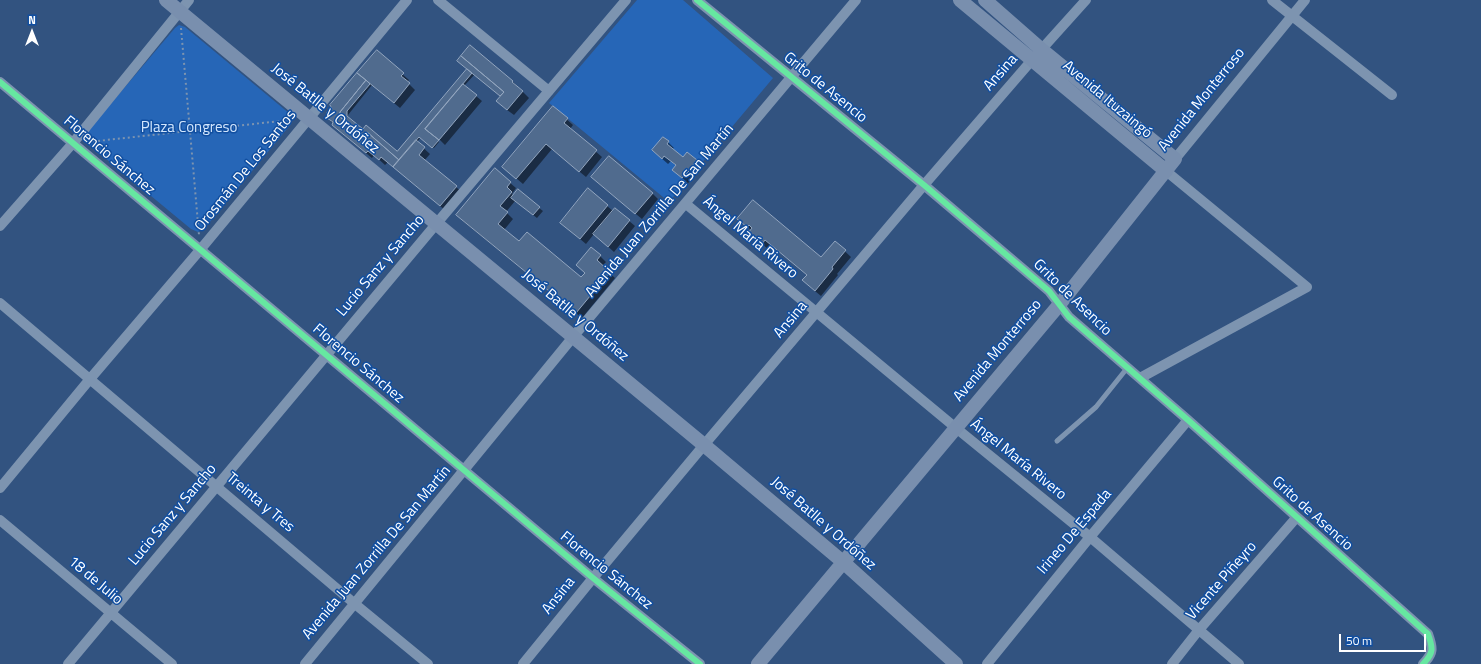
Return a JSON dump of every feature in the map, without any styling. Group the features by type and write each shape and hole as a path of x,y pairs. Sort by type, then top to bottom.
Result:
{"street":[{"name":"José Batlle y Ordóñez","path":"166,0 704,445 843,562 956,664"},
{"path":"0,226 73,143 189,0"},
{"name":"Orosmán De Los Santos","path":"0,488 407,0"},
{"path":"438,0 548,91"},
{"name":"Lucio Sanz y Sancho","path":"68,664 437,223 626,0"},
{"name":"Grito de Asencio","path":"697,0 924,185 1049,291 1069,318 1128,367 1428,634 1432,646 1430,656 1423,664"},
{"name":"Avenida Juan Zorrilla De San Martín","path":"305,664 573,337 856,0"},
{"name":"Avenida Ituzaingó","path":"960,0 1307,287 1140,378"},
{"name":"Avenida Ituzaingó","path":"985,0 1042,50 1175,159"},
{"name":"Ansina","path":"523,664 704,445 924,185 1086,0"},
{"path":"1272,0 1392,95"},
{"name":"Avenida Monterroso","path":"758,664 1059,305 1175,159 1305,0"},
{"name":"Florencio Sánchez","path":"0,82 464,471 700,664"},
{"name":"Ángel María Rivero","path":"686,204 1090,537 1198,631 1239,664"},
{"name":"Treinta y Tres","path":"0,303 355,604 428,664"},
{"name":"Irineo De Espada","path":"987,664 1090,537 1188,420"},
{"name":"Vicente Piñeyro","path":"1172,664 1198,631 1296,518"},
{"name":"18 de Julio","path":"0,520 172,664"}],"lane":[{"path":"1057,441 1096,407 1128,367"}],"path":[{"path":"180,11 200,250"},
{"path":"73,143 309,118"}],"green space":[{"path":"637,0 683,0 773,78 669,202 549,103"},
{"name":"Plaza Congreso","path":"179,25 185,27 290,114 292,119 291,124 204,229 198,232 191,229 87,143 86,133"}],"building":[{"path":"470,45 523,91 507,110 496,101 504,92 461,56"},
{"path":"377,50 404,73 401,76 410,83 394,103 357,73"},
{"path":"461,56 504,92 500,96 457,61"},
{"path":"467,69 472,73 425,129 439,140 432,148 419,137 399,160 367,132 364,136 340,117 340,112 366,80 370,84 347,111 347,116 363,129 366,125 397,151"},
{"path":"357,73 366,80 340,112 340,117 364,136 367,132 399,160 393,167 381,157 379,160 368,151 366,153 332,125 333,122 327,118 327,112 332,109 330,105"},
{"path":"463,84 477,95 439,140 425,129"},
{"path":"553,106 568,118 564,123 597,150 579,172 546,144 516,179 502,167"},
{"path":"663,137 669,141 667,144 683,157 687,152 697,160 693,165 694,166 682,178 672,170 676,165 664,156 662,159 652,150"},
{"path":"416,140 425,147 419,155 457,186 440,206 393,167"},
{"path":"609,156 653,193 635,214 591,177"},
{"path":"495,168 511,182 507,187 512,192 500,206 508,212 498,224 519,241 527,232 581,277 585,273 576,265 591,247 601,255 597,260 610,272 576,313 456,215"},
{"path":"588,188 608,205 580,239 560,223"},
{"path":"518,189 540,207 533,215 511,198"},
{"path":"753,200 821,257 835,241 846,250 815,291 802,280 807,275 765,240 762,244 748,233 752,228 749,225 747,227 737,219"},
{"path":"615,208 630,220 608,247 593,234"}],"cycle path":[{"path":"697,0 924,185 1049,291 1069,317 1188,420 1428,634 1432,650 1429,657 1423,664"},
{"path":"0,82 593,578 700,664"}]}
